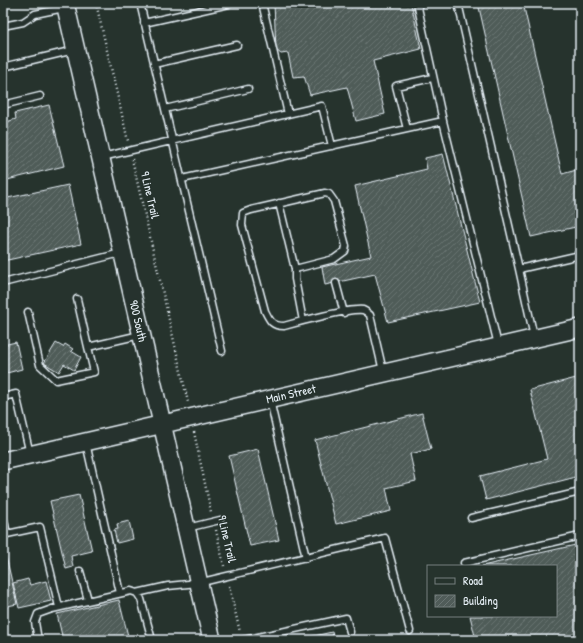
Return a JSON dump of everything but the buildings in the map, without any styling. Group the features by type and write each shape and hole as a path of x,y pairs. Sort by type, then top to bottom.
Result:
{"street":[{"name":"900 South","path":"66,5 212,640"},
{"name":"Main Street","path":"3,461 580,328"}],"lane":[{"path":"140,3 222,351"},
{"path":"262,3 288,114"},
{"path":"417,3 432,78 498,346"},
{"path":"458,3 535,338"},
{"path":"144,23 229,4"},
{"path":"3,26 22,22 35,14 66,5"},
{"path":"154,64 237,45"},
{"path":"3,67 76,50"},
{"path":"406,129 396,86 432,78"},
{"path":"165,109 248,89"},
{"path":"3,105 40,96"},
{"path":"101,157 322,106 332,146"},
{"path":"182,179 443,121"},
{"path":"294,269 330,262 345,251 346,246 334,201 329,194 325,193 279,203 243,214 242,225 265,311 270,323 276,326 284,326 362,310 370,315 383,373"},
{"path":"279,203 304,321"},
{"path":"3,283 123,253"},
{"path":"519,269 580,255"},
{"path":"336,283 344,313"},
{"path":"28,312 40,365 56,380 94,372 77,299"},
{"path":"88,347 141,334"},
{"path":"3,397 16,394 30,455"},
{"path":"269,399 306,558"},
{"path":"85,442 120,593"},
{"path":"471,518 580,492"},
{"path":"3,516 7,534 40,527 58,607"},
{"path":"186,529 217,521"},
{"path":"464,563 580,536"},
{"path":"38,640 35,622 38,614 58,607 131,591 137,593 168,586 198,583 385,538 410,631"},
{"path":"80,571 88,600"},
{"path":"137,593 145,609 152,640"},
{"path":"244,640 346,618 350,632"}],"path":[{"name":"9 Line Trail","path":"96,3 185,392"},
{"name":"9 Line Trail","path":"196,443 217,521 227,576 240,633"}]}
